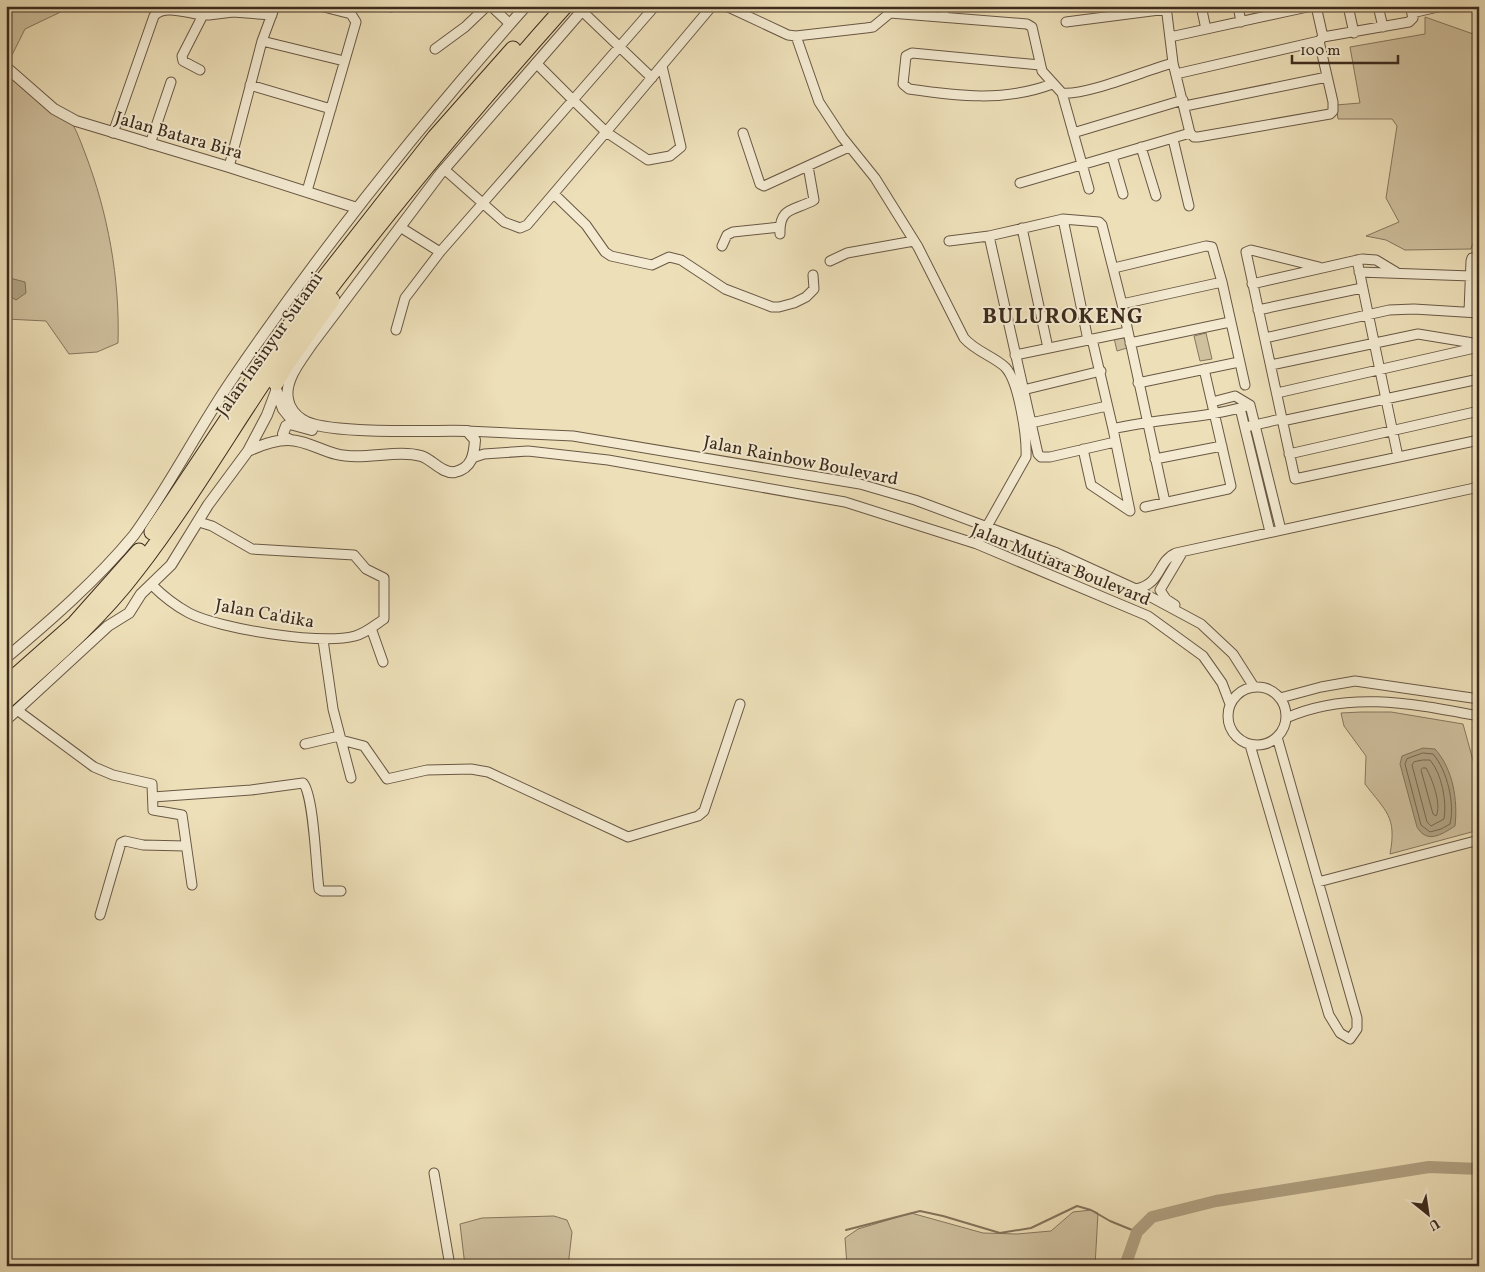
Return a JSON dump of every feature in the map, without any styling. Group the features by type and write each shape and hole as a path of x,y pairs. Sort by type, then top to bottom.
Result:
{"highway":[{"name":"Jalan Insinyur Sutami","path":"6,684 75,623 127,566 169,508 216,432 307,300 435,137 552,6"},
{"name":"Jalan Insinyur Sutami","path":"12,705 135,573 179,511 296,334 433,156 564,6"},
{"path":"276,387 284,368 336,294 430,168 433,156"}],"street":[{"path":"308,191 356,20 351,14 320,6"},
{"path":"435,49 489,6 510,24"},
{"path":"6,658 70,601 120,552 134,535 174,475 232,381 357,208 420,128 526,6"},
{"path":"396,330 405,298 440,252 655,6"},
{"path":"444,169 504,222 520,228 531,221 712,6"},
{"path":"726,6 788,35 796,36 873,26 890,9 1030,26 1034,31 1040,65 1052,84 1062,93 1068,94 1173,63"},
{"path":"944,16 945,6"},
{"path":"1202,6 1206,29"},
{"path":"1238,6 1241,22"},
{"path":"1170,37 1241,22 1276,10 1312,6"},
{"path":"1066,22 1166,8 1173,63 1190,133 1194,137 1198,137 1330,114 1333,111 1316,6"},
{"path":"1348,6 1354,33"},
{"path":"1378,6 1383,27"},
{"path":"1176,74 1321,39 1409,22 1412,19 1411,10 1442,6"},
{"path":"343,429 330,432 290,424 284,429 284,438 336,454 422,456 448,472 456,472 470,464 475,458 475,440 467,431 343,429 318,426 304,421 292,411 288,399 287,388 294,370 444,169 584,9 618,48 652,78"},
{"path":"114,133 157,12 165,10 199,12 274,10 262,40 229,166"},
{"path":"199,12 182,56 183,61 200,70"},
{"path":"796,36 819,102 849,148 875,178 914,241 964,338 976,349 1005,367 1013,382 1027,443 1026,457 977,544"},
{"path":"262,40 344,61"},
{"path":"1040,65 912,53 906,56 903,84 909,90 982,97 1033,91 1052,84"},
{"path":"536,63 606,132 648,160 670,156 679,150 680,139 662,66"},
{"name":"Jalan Batara Bira","path":"6,67 61,114 76,121 229,166 357,208"},
{"path":"1073,133 1184,103 1327,77"},
{"path":"150,144 171,82"},
{"path":"250,85 331,109"},
{"path":"1062,93 1089,189"},
{"path":"743,133 762,185 766,186 849,148"},
{"path":"1020,183 1190,133"},
{"path":"1172,139 1188,206"},
{"path":"1141,147 1156,196"},
{"path":"1112,156 1124,194"},
{"path":"722,246 727,235 733,232 780,231 781,219 785,213 814,200 808,166"},
{"path":"554,194 586,225 605,252 611,256 652,266 669,257 681,260 720,286 762,304 779,307 806,297 814,289 813,275"},
{"path":"1063,219 1090,339 1101,371 1130,511 1091,485 1083,449"},
{"path":"949,241 989,236 1063,219 1100,223 1103,227 1114,268 1165,502"},
{"path":"400,227 440,252"},
{"path":"1022,228 1048,348"},
{"path":"989,236 1038,454 1041,457 1115,442"},
{"path":"830,261 847,253 914,241"},
{"path":"1114,268 1206,246 1212,247 1222,282 1245,385"},
{"path":"1319,267 1248,250 1246,254 1293,474 1298,480 1479,440"},
{"path":"1265,338 1402,309 1474,313 1473,282 1475,259"},
{"path":"1252,284 1319,267 1357,260 1376,260 1396,272"},
{"path":"1357,260 1398,457"},
{"path":"1359,272 1396,272 1473,282"},
{"path":"1122,304 1222,282"},
{"path":"1258,310 1362,288"},
{"path":"1130,343 1230,322"},
{"path":"1014,351 1034,351 1127,332"},
{"path":"1270,365 1418,334 1479,345"},
{"path":"1277,393 1479,345"},
{"path":"1138,383 1239,362"},
{"path":"1145,507 1230,487 1204,370"},
{"path":"1023,390 1101,371"},
{"path":"1245,427 1385,400 1479,379"},
{"path":"276,387 283,409 296,425"},
{"path":"7,718 12,705 108,626 129,613 141,594 171,565 208,505 248,451 267,415 276,387"},
{"path":"1212,402 1235,396 1250,405 1281,530"},
{"path":"1113,429 1147,421 1250,405"},
{"path":"1031,423 1107,406"},
{"path":"1240,408 1270,532"},
{"path":"1289,454 1479,411"},
{"name":"Jalan Rainbow Boulevard","path":"467,431 573,436 860,484 915,500 1057,553 1136,589 1201,624 1233,654 1254,687"},
{"path":"248,451 277,441 291,440"},
{"path":"1155,459 1222,446"},
{"name":"Jalan Rainbow Boulevard","path":"475,458 484,454 528,451 599,459 845,502"},
{"path":"1254,465 1264,462"},
{"name":"Jalan Mutiara Boulevard","path":"1136,589 1152,583 1170,557 1176,553 1479,487"},
{"path":"1261,493 1271,490"},
{"name":"Jalan Mutiara Boulevard","path":"845,502 977,544 1148,616 1203,656 1222,683 1230,704"},
{"path":"199,522 212,526 252,549 354,555 366,568 382,575 385,580 386,616 371,628 383,662"},
{"name":"Jalan Mutiara Boulevard","path":"1182,553 1160,590 1166,599 1196,617 1201,624"},
{"name":"Jalan Ca'dika","path":"152,585 188,612 204,619 258,631 323,640 352,636 371,628"},
{"path":"323,640 333,709 350,778"},
{"path":"1280,698 1321,687 1355,681 1479,699"},
{"path":"1254,687 1268,689 1280,698 1284,704 1286,718 1284,726 1277,737 1265,744 1250,745 1237,738 1229,726 1230,704 1240,692 1254,687"},
{"path":"1286,718 1299,713 1356,700 1402,702 1479,716"},
{"path":"304,744 340,738 364,746 387,779 427,770 471,769 488,772 628,837 698,816 704,811 740,704"},
{"path":"12,705 94,767 113,775 152,784 153,810 182,815 192,885"},
{"path":"1250,745 1329,1015 1340,1033 1350,1039 1357,1029 1357,1018 1277,737"},
{"path":"153,797 251,790 303,783 306,787 310,805 319,889 341,891"},
{"path":"1318,882 1479,840"},
{"path":"100,915 120,843 125,841 143,845 186,846"},
{"path":"434,1173 450,1266"}],"shaded area":[{"path":"6,6 128,6 121,8 69,8 25,29 10,59 6,55"},
{"path":"1425,17 1476,35 1479,47 1479,160 1475,179 1476,235 1471,249 1405,250 1386,240 1366,236 1399,222 1386,198 1397,126 1392,119 1338,119 1336,105 1360,103 1350,47 1425,34"},
{"path":"6,64 51,100 68,117 79,137 93,176 111,246 115,271 118,319 118,343 97,352 69,354 46,321 6,319"},
{"path":"1206,333 1212,359 1200,361 1194,336"},
{"path":"1124,335 1127,348 1117,351 1114,338"},
{"path":"1391,712 1463,724 1479,782 1479,830 1390,854 1392,841 1391,823 1384,808 1365,784 1366,756 1344,726 1341,713"},
{"path":"1091,1210 1098,1213 1095,1266 847,1266 845,1238 858,1229 911,1213 983,1233 1017,1234 1051,1231 1073,1212"},
{"path":"554,1216 567,1220 572,1232 568,1266 465,1266 460,1224 482,1218"}],"water":[{"path":"6,277 25,282 26,293 16,300 6,294"},
{"path":"1423,748 1435,749 1441,757 1450,775 1456,806 1455,826 1439,835 1430,837 1421,832 1417,827 1400,764 1402,756"}],"waterway":[{"path":"1125,1266 1137,1232 1152,1217 1216,1201 1429,1167 1479,1169"},
{"path":"846,1230 920,1211 1000,1233 1031,1228 1077,1206 1091,1210 1110,1221 1137,1232"}],"district":[{"name":"BULUROKENG","path":"1063,315"}]}
